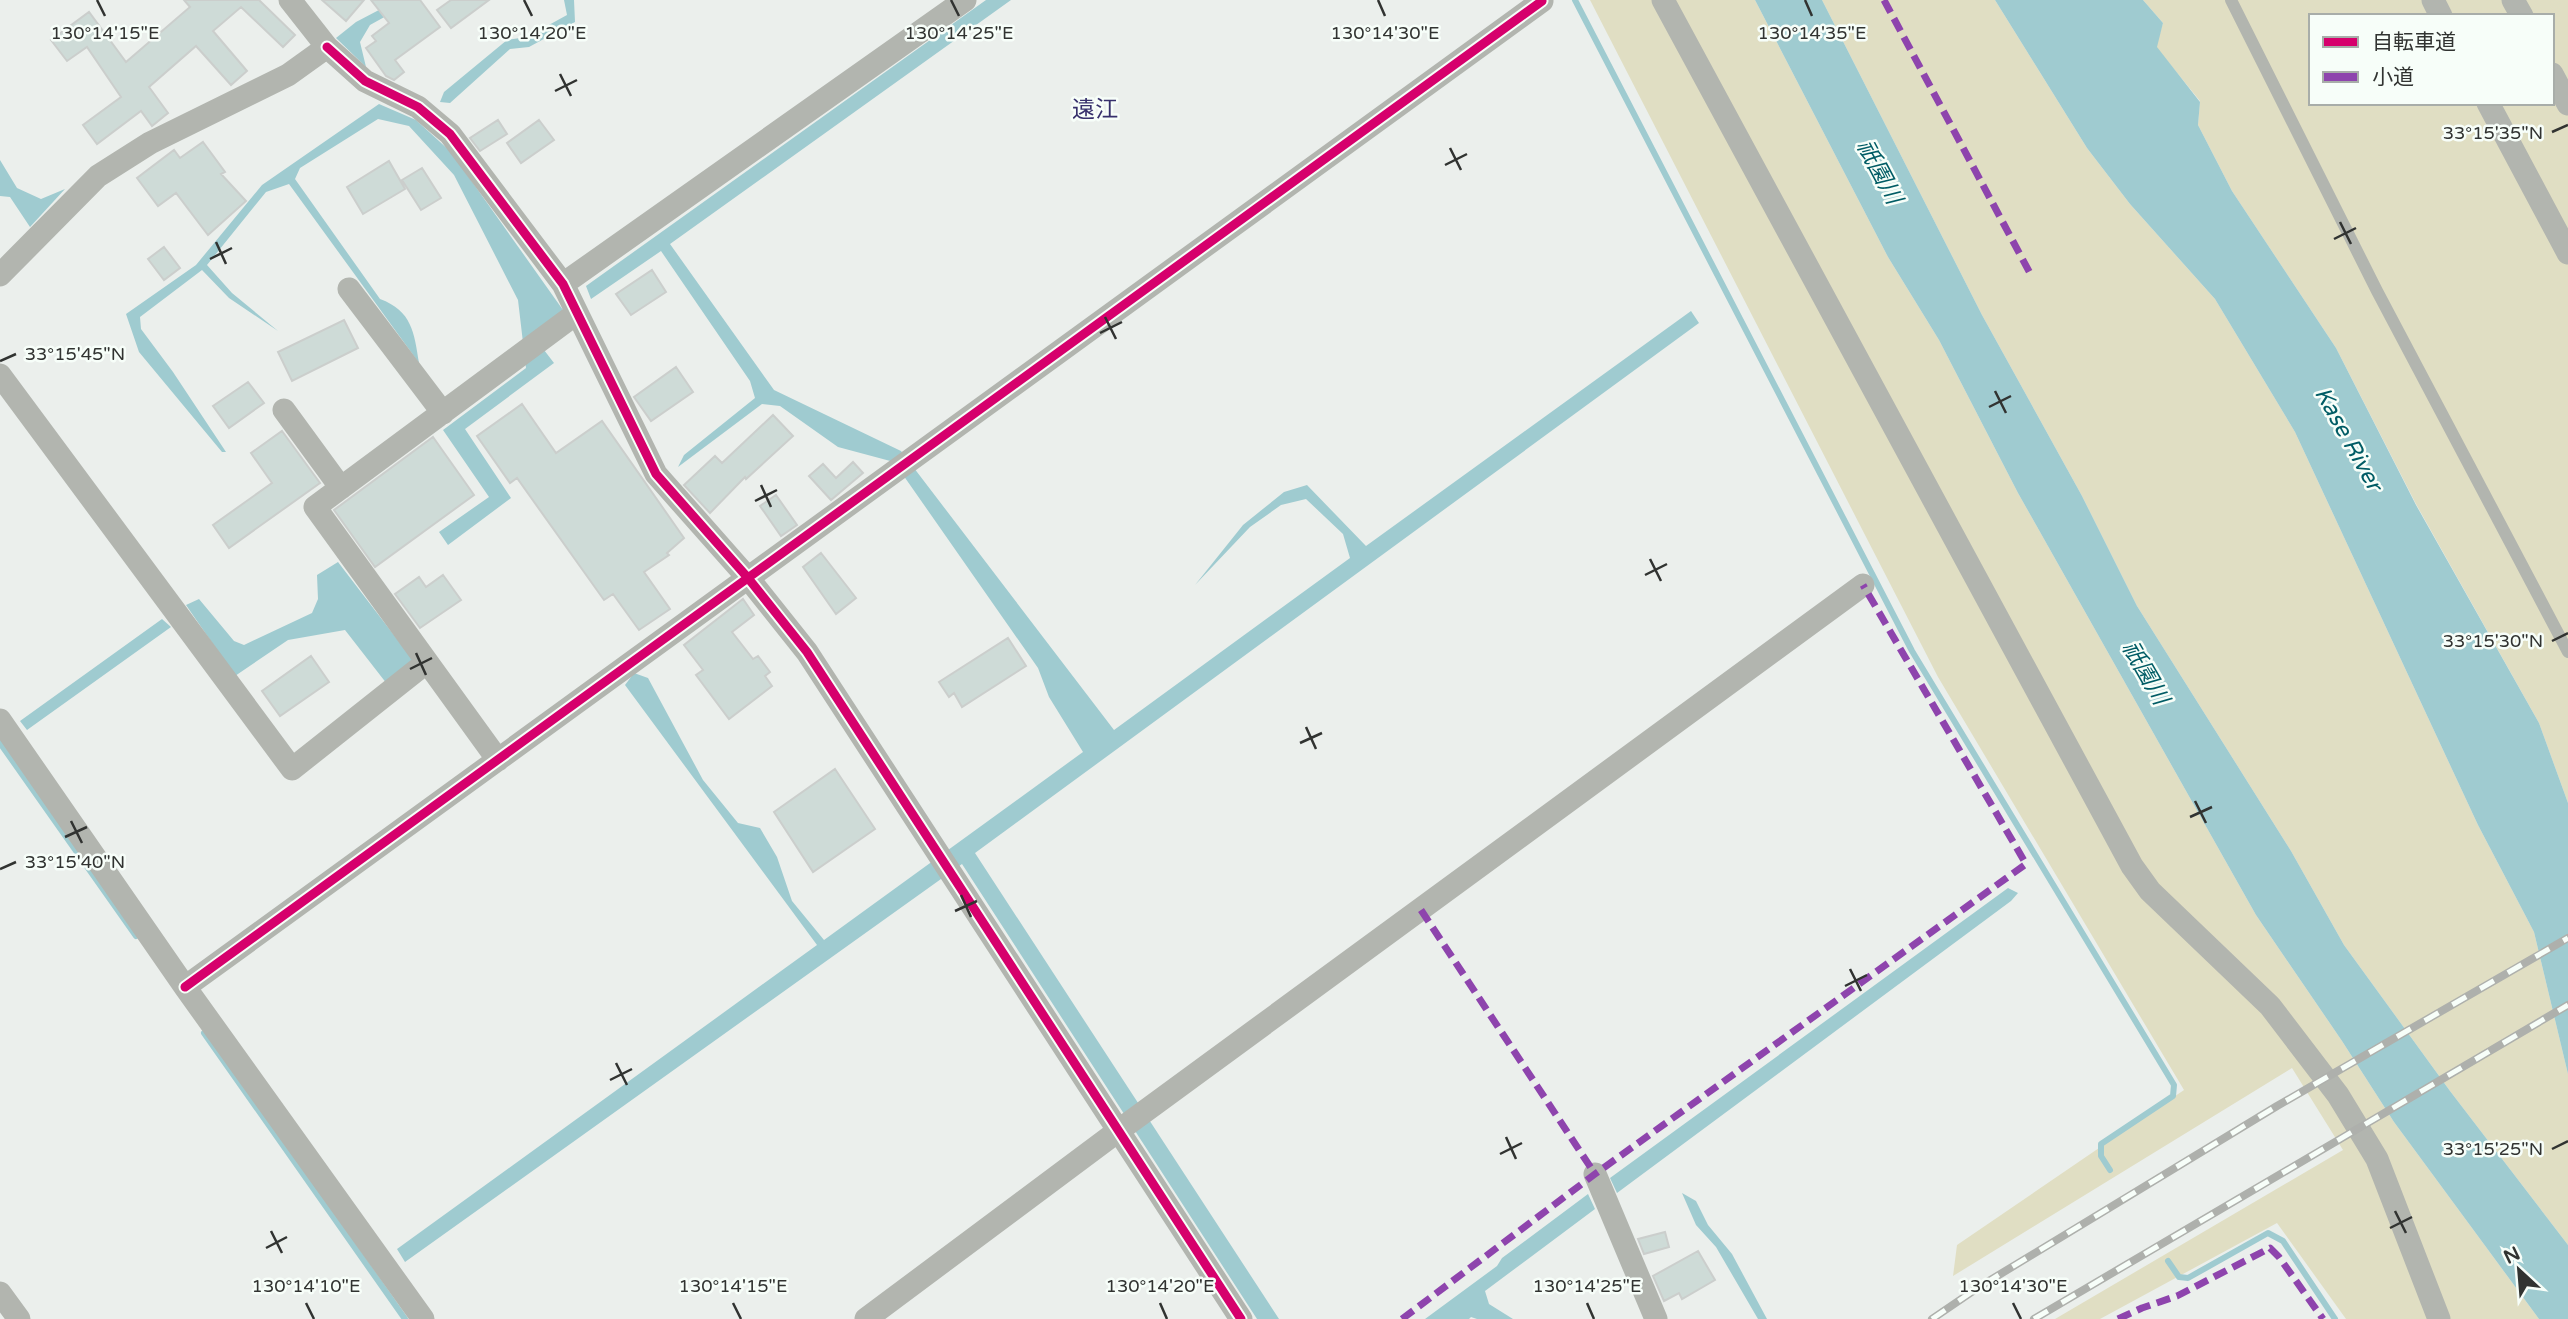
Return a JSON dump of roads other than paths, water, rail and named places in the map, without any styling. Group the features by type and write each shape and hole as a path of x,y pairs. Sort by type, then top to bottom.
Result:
{"street":[{"path":"290,0 327,47 365,81 418,107 450,134 563,284 656,474 748,578 807,652 1122,1128 1241,1319"},
{"path":"563,284 965,0"},
{"path":"1663,0 2132,866 2150,891 2270,1006 2338,1095 2377,1159 2439,1319"},
{"path":"185,987 1542,1"},
{"path":"0,275 98,176 150,143 288,75 327,47"},
{"path":"2554,78 2568,104"},
{"path":"2489,105 2568,253"},
{"path":"349,289 443,412"},
{"path":"498,760 315,507 577,313"},
{"path":"0,375 292,769 427,662"},
{"path":"284,410 341,488"},
{"path":"866,1319 1863,585"},
{"path":"0,720 185,987 423,1319"},
{"path":"1600,1187 1656,1319"},
{"path":"0,1293 19,1319"}],"lane":[{"path":"2231,0 2377,291 2568,652"}],"water":[{"path":"398,0 415,0 370,25 360,42 366,67 336,38 356,22"},
{"path":"564,0 574,0 575,22 529,47 510,49 450,103 440,102 444,92 507,40 527,37 567,15"},
{"path":"986,0 1011,0 670,244 774,390 901,451 1114,730 1350,558 1343,534 1306,499 1281,505 1250,527 1195,585 1243,525 1284,492 1307,485 1366,546 1691,311 1699,323 975,853 1279,1319 1257,1319 962,864 405,1262 397,1249 817,945 625,685 634,673 648,678 703,780 738,823 760,828 777,857 792,901 824,940 1083,752 1049,697 1038,668 894,462 838,447 780,406 762,404 678,467 684,455 755,398 750,381 661,251 591,299 586,286"},
{"name":"祇園川","path":"1755,0 1822,0 1982,315 2082,496 2137,606 2291,851 2344,945 2450,1091 2568,1245 2568,1319 2539,1319 2394,1122 2256,915 2018,493 1939,340 1888,257"},
{"name":"Kase River","path":"1995,0 2143,0 2163,23 2157,47 2200,102 2198,125 2232,191 2336,348 2416,505 2539,723 2568,803 2568,1074 2534,932 2478,825 2295,432 2215,299 2130,204 2087,148"},
{"path":"379,104 416,120 451,152 563,310 544,350 554,363 465,429 511,498 448,545 439,532 489,497 443,430 526,368 518,300 454,175 409,126 378,119 300,168 295,179 380,299 405,316 413,332 419,363 289,184 266,192 207,265 232,293 278,331 229,298 202,270 140,317 141,329 226,452 222,452 139,352 126,314 196,265 262,185"},
{"path":"0,160 17,188 41,199 65,189 30,227 10,197 0,196"},
{"path":"338,562 413,660 387,684 345,630 288,640 235,676 186,605 199,599 234,641 244,645 312,613 318,599 317,575"},
{"path":"162,619 171,627 27,730 20,721"},
{"path":"2008,888 2018,893 2011,901 1617,1193 1610,1178"},
{"path":"1682,1193 1696,1201 1708,1225 1732,1254 1767,1319 1758,1319 1716,1247 1696,1225"},
{"path":"1588,1194 1595,1209 1485,1291 1489,1304 1513,1319 1425,1319 1497,1266 1502,1258"}],"waterway":[{"path":"1575,0 1912,651 2174,1085 2173,1096 2101,1144 2101,1156 2110,1170"},
{"path":"0,743 136,936"},
{"path":"204,1033 405,1319"},
{"path":"2168,1261 2179,1277 2188,1278 2268,1233 2283,1241 2335,1319"}],"railway":[{"path":"1932,1319 1979,1287 2277,1106 2568,938"},
{"path":"2034,1319 2568,1005"}],"district":[{"name":"遠江","path":"1095,110"}]}
